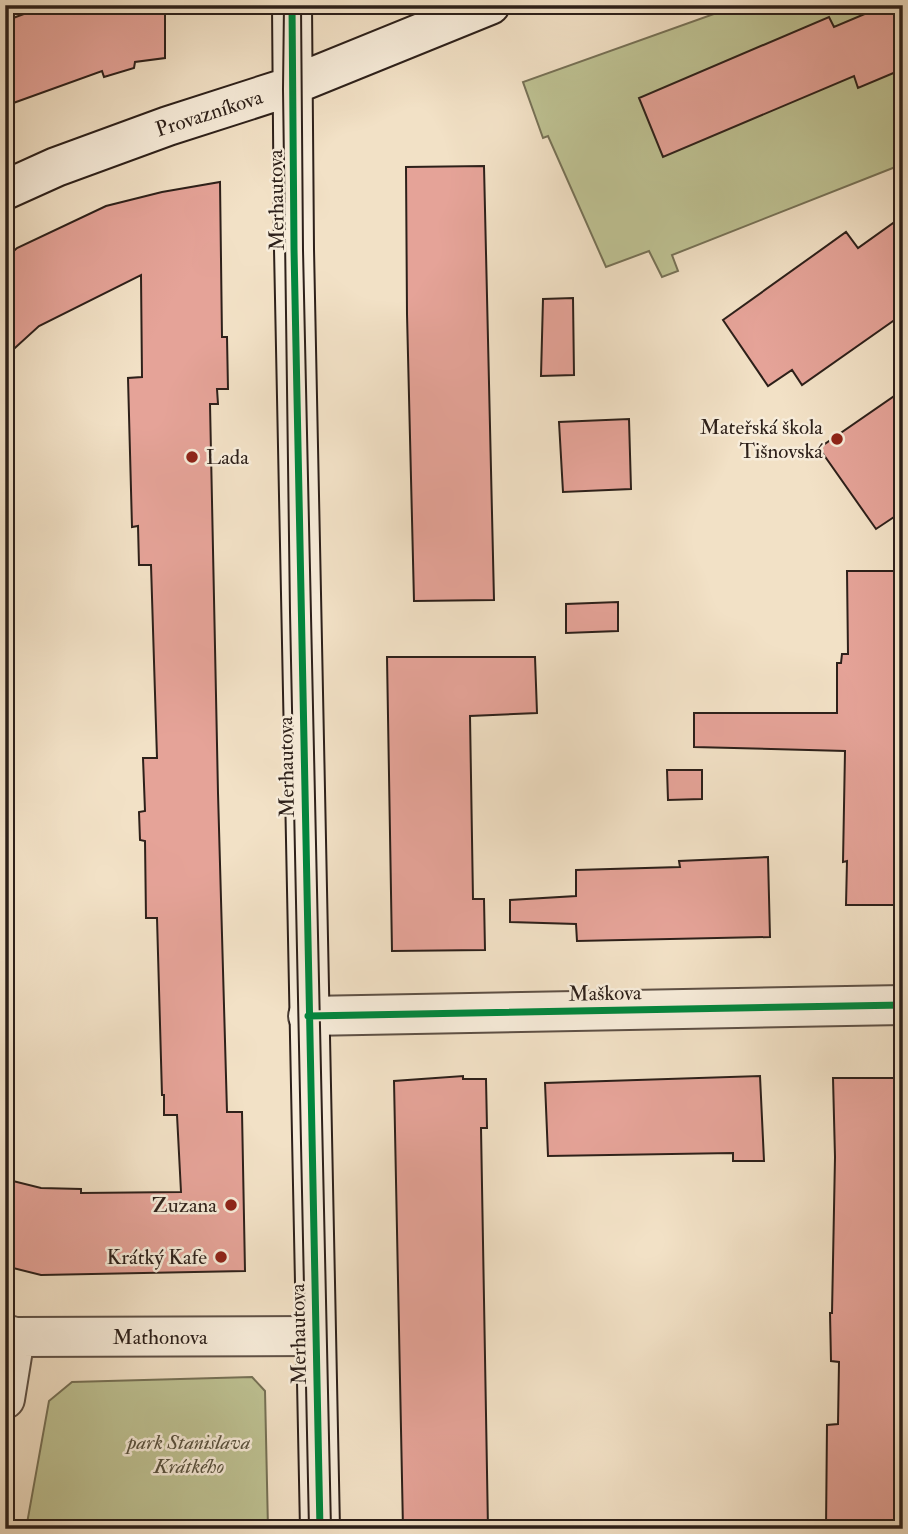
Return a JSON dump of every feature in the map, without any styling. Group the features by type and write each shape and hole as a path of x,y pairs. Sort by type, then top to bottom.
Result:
{"street":[{"name":"Merhautova","path":"292,5 308,1016 320,1529"},
{"name":"Provazníkova","path":"5,190 56,167 168,126 292,85 490,5"},
{"name":"Maškova","path":"308,1016 903,1005"},
{"name":"Mathonova","path":"10,1335 315,1336"},
{"path":"5,1399 10,1335"}],"green space":[{"path":"739,5 903,5 903,164 672,255 678,271 662,277 649,251 606,267 548,136 543,138 523,82"},
{"name":"park Stanislava Krátkého","path":"252,1377 265,1391 268,1529 26,1529 49,1401 72,1382"}],"building":[{"path":"48,5 165,5 165,58 135,62 134,68 104,77 102,71 5,106 5,21"},
{"path":"886,5 903,5 903,69 858,88 854,76 663,157 639,98 829,17 834,27"},
{"path":"484,166 494,600 414,601 406,167"},
{"path":"220,182 222,337 227,337 228,389 217,389 218,404 210,404 218,793 227,1112 242,1112 245,1271 41,1275 5,1266 5,1179 41,1188 81,1189 81,1193 181,1192 177,1115 164,1115 157,918 146,918 145,841 140,840 139,812 145,811 143,758 157,758 151,565 139,565 138,526 132,527 128,378 142,377 141,275 39,326 5,357 5,259 17,248 106,206 162,192"},
{"path":"903,216 903,314 802,385 792,370 768,386 723,320 846,232 858,248"},
{"path":"573,298 574,375 541,376 543,299"},
{"path":"903,390 903,511 876,529 819,448"},
{"path":"629,419 631,489 563,492 559,422"},
{"path":"847,571 902,571 903,905 846,905 847,861 843,862 845,751 694,747 694,713 837,713 837,663 841,663 842,654 848,654"},
{"path":"618,602 618,631 566,633 566,604"},
{"path":"387,657 535,657 537,713 470,716 473,899 484,899 485,950 392,951"},
{"path":"667,770 702,770 702,799 668,800"},
{"path":"768,857 770,937 577,941 576,924 510,922 510,900 576,896 576,870 680,867 679,861"},
{"path":"463,1076 463,1079 486,1079 487,1128 481,1128 488,1529 403,1529 394,1081"},
{"path":"760,1076 764,1161 733,1161 733,1153 548,1156 545,1083"},
{"path":"833,1078 903,1078 903,1529 826,1529 827,1425 838,1424 839,1362 831,1361 835,1157"}],"tram line":[{"path":"284,5 290,612 309,1529"},
{"path":"301,5 303,250 331,1529"}],"cycle path":[{"path":"292,5 294,249 320,1529"},
{"path":"308,1016 903,1005"}],"place":[{"name":"Mateřská škola Tišnovská","path":"837,439"},
{"name":"Lada","path":"192,457"},
{"name":"Zuzana","path":"231,1205"},
{"name":"Krátký Kafe","path":"221,1257"}]}
